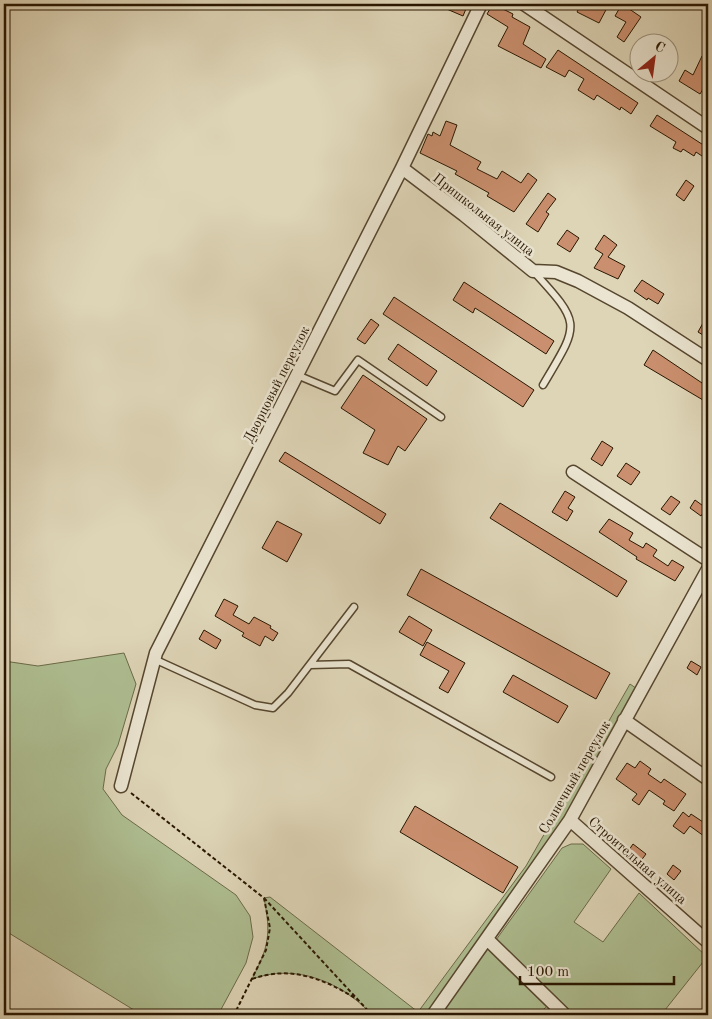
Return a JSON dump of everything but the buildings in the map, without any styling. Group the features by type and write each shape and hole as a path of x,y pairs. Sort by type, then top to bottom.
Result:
{"street":[{"name":"Дворцовый переулок","path":"121,786 154,659 402,168 481,4"},
{"path":"524,4 708,128"},
{"name":"Пришкольная улица","path":"402,168 533,271 556,272 578,280 628,308 708,360"},
{"path":"573,472 708,560"},
{"name":"Солнечный переулок","path":"437,1013 570,820 708,570"},
{"path":"624,720 708,779"},
{"name":"Строительная улица","path":"570,820 708,942"},
{"path":"487,939 565,1015"}],"lane":[{"path":"533,271 564,305 570,315 572,327 565,348 543,385"},
{"path":"297,375 334,391 358,360 441,417"},
{"path":"154,659 255,705 273,708 288,693 354,607"},
{"path":"310,665 349,664 551,777"}],"path":[{"path":"121,786 264,898 372,1015"},
{"path":"234,1015 266,950 270,928 264,898"},
{"path":"252,979 267,974 307,975 332,984 360,1002"}],"green space":[{"path":"124,653 136,684 118,745 106,769 103,789 122,815 236,895 250,916 253,937 246,963 218,1015 142,1015 4,930 4,661 38,666"},
{"path":"630,684 640,691 570,820 487,939 552,1002 537,1015 372,1015 347,993 317,979 285,973 252,979 267,940 268,931 264,898 270,897 418,1012 526,866"},
{"path":"571,844 583,844 611,869 574,922 603,942 639,893 707,957 661,1015 573,1015 496,940 562,848"}]}
